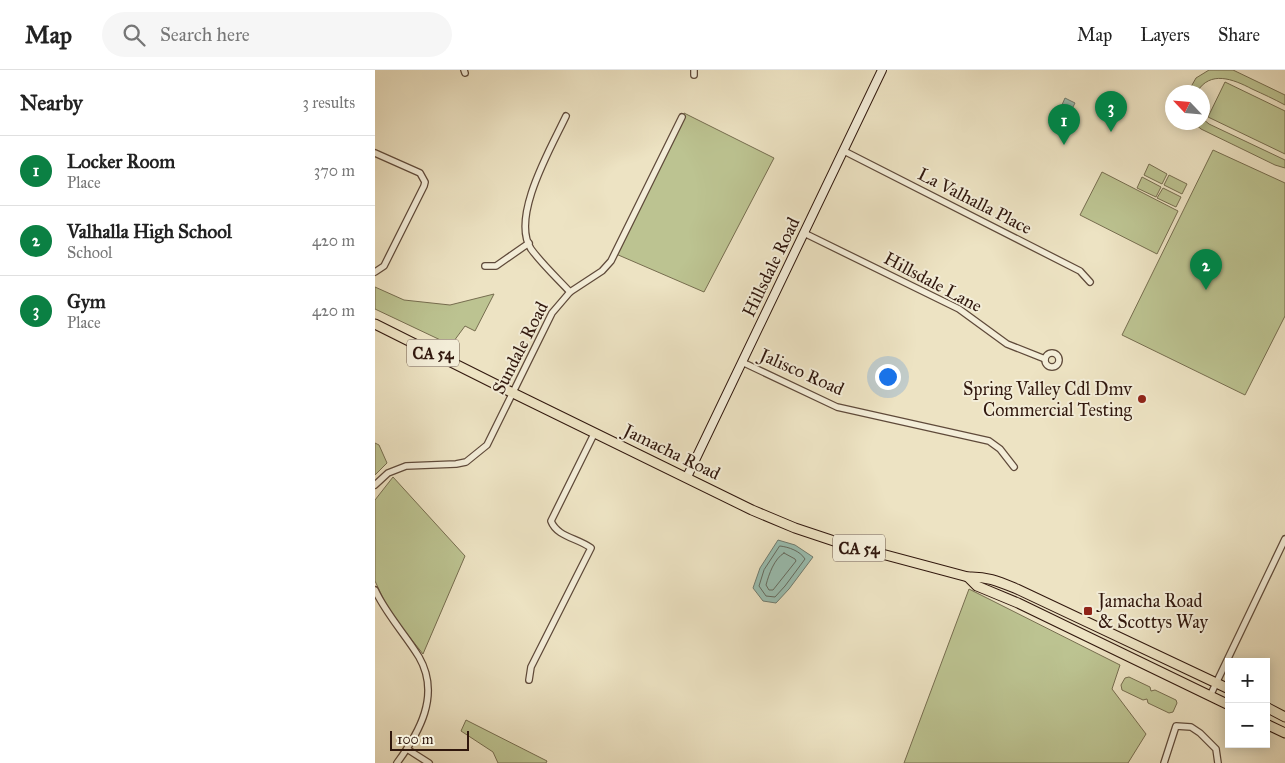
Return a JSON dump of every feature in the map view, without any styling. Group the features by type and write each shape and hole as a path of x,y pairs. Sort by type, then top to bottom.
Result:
{"main road":[{"name":"Jamacha Road","path":"375,324 752,510 795,528 837,542 968,577 982,576 1017,589 1225,687"},
{"name":"Jamacha Road","path":"968,577 977,586 1018,603 1225,703"},
{"path":"1111,634 1117,650"},
{"path":"1270,709 1285,717"},
{"path":"1270,726 1285,733"}],"street":[{"name":"Hillsdale Road","path":"687,477 882,70"},
{"path":"566,116 531,190 527,205 527,222 531,248 570,292"},
{"name":"Sundale Road","path":"375,485 383,477 398,468 466,462 487,445 552,313 570,292 602,271 611,262 682,117"},
{"name":"La Valhalla Place","path":"844,151 1080,271 1090,282"},
{"path":"375,153 420,173 425,182 385,266 375,272"},
{"name":"Hillsdale Lane","path":"804,233 959,309 1007,344 1045,359"},
{"path":"485,266 496,266 529,243"},
{"name":"Jalisco Road","path":"742,362 837,407 989,441 1000,449 1013,467"},
{"path":"529,680 531,667 591,548 556,530 551,521 595,432"},
{"path":"1210,696 1285,539"},
{"path":"375,590 420,659 427,681 427,708 422,724 397,763"},
{"path":"1164,763 1176,726 1191,728 1200,733 1216,748 1218,763"},
{"path":"407,749 429,763"}],"green space":[{"path":"1209,70 1233,70 1285,95 1285,105 1237,82 1222,78 1208,81 1202,85 1192,85 1196,78"},
{"path":"1225,82 1285,111 1285,154 1210,118 1210,113"},
{"path":"684,113 774,158 704,292 616,254"},
{"path":"1210,124 1285,160 1285,168 1203,130 1210,130"},
{"path":"1213,150 1285,183 1285,316 1245,395 1122,335"},
{"path":"1149,164 1167,174 1162,184 1144,175"},
{"path":"1102,172 1178,211 1157,254 1080,215"},
{"path":"1169,175 1187,184 1182,194 1164,185"},
{"path":"1142,177 1161,187 1156,197 1137,188"},
{"path":"1163,188 1181,197 1176,207 1157,198"},
{"path":"375,287 404,300 450,305 494,294 475,331 465,326 451,345 375,309"},
{"path":"375,443 379,445 387,463 375,475"},
{"path":"393,477 465,556 423,654 389,611 375,581 375,500"},
{"path":"969,589 1120,665 1112,689 1146,734 1128,763 904,763"},
{"path":"1129,677 1150,687 1151,691 1155,690 1176,700 1177,703 1173,712 1169,713 1148,703 1147,699 1143,700 1122,690 1121,685 1125,678"},
{"path":"466,720 547,761 546,763 498,763 493,752 461,731"}],"water":[{"path":"1065,98 1075,103 1067,119 1058,114"},
{"path":"1052,117 1068,125 1065,131 1049,123"},
{"path":"778,540 795,545 813,557 776,603 763,601 753,588 760,568"}],"place":[{"name":"Gym","path":"1111,132"},
{"name":"Locker Room","path":"1064,145"},
{"name":"Valhalla High School","path":"1206,290"},
{"name":"Spring Valley Cdl Dmv Commercial Testing","path":"1142,399"},
{"name":"Jamacha Road & Scottys Way","path":"1088,611"}]}
